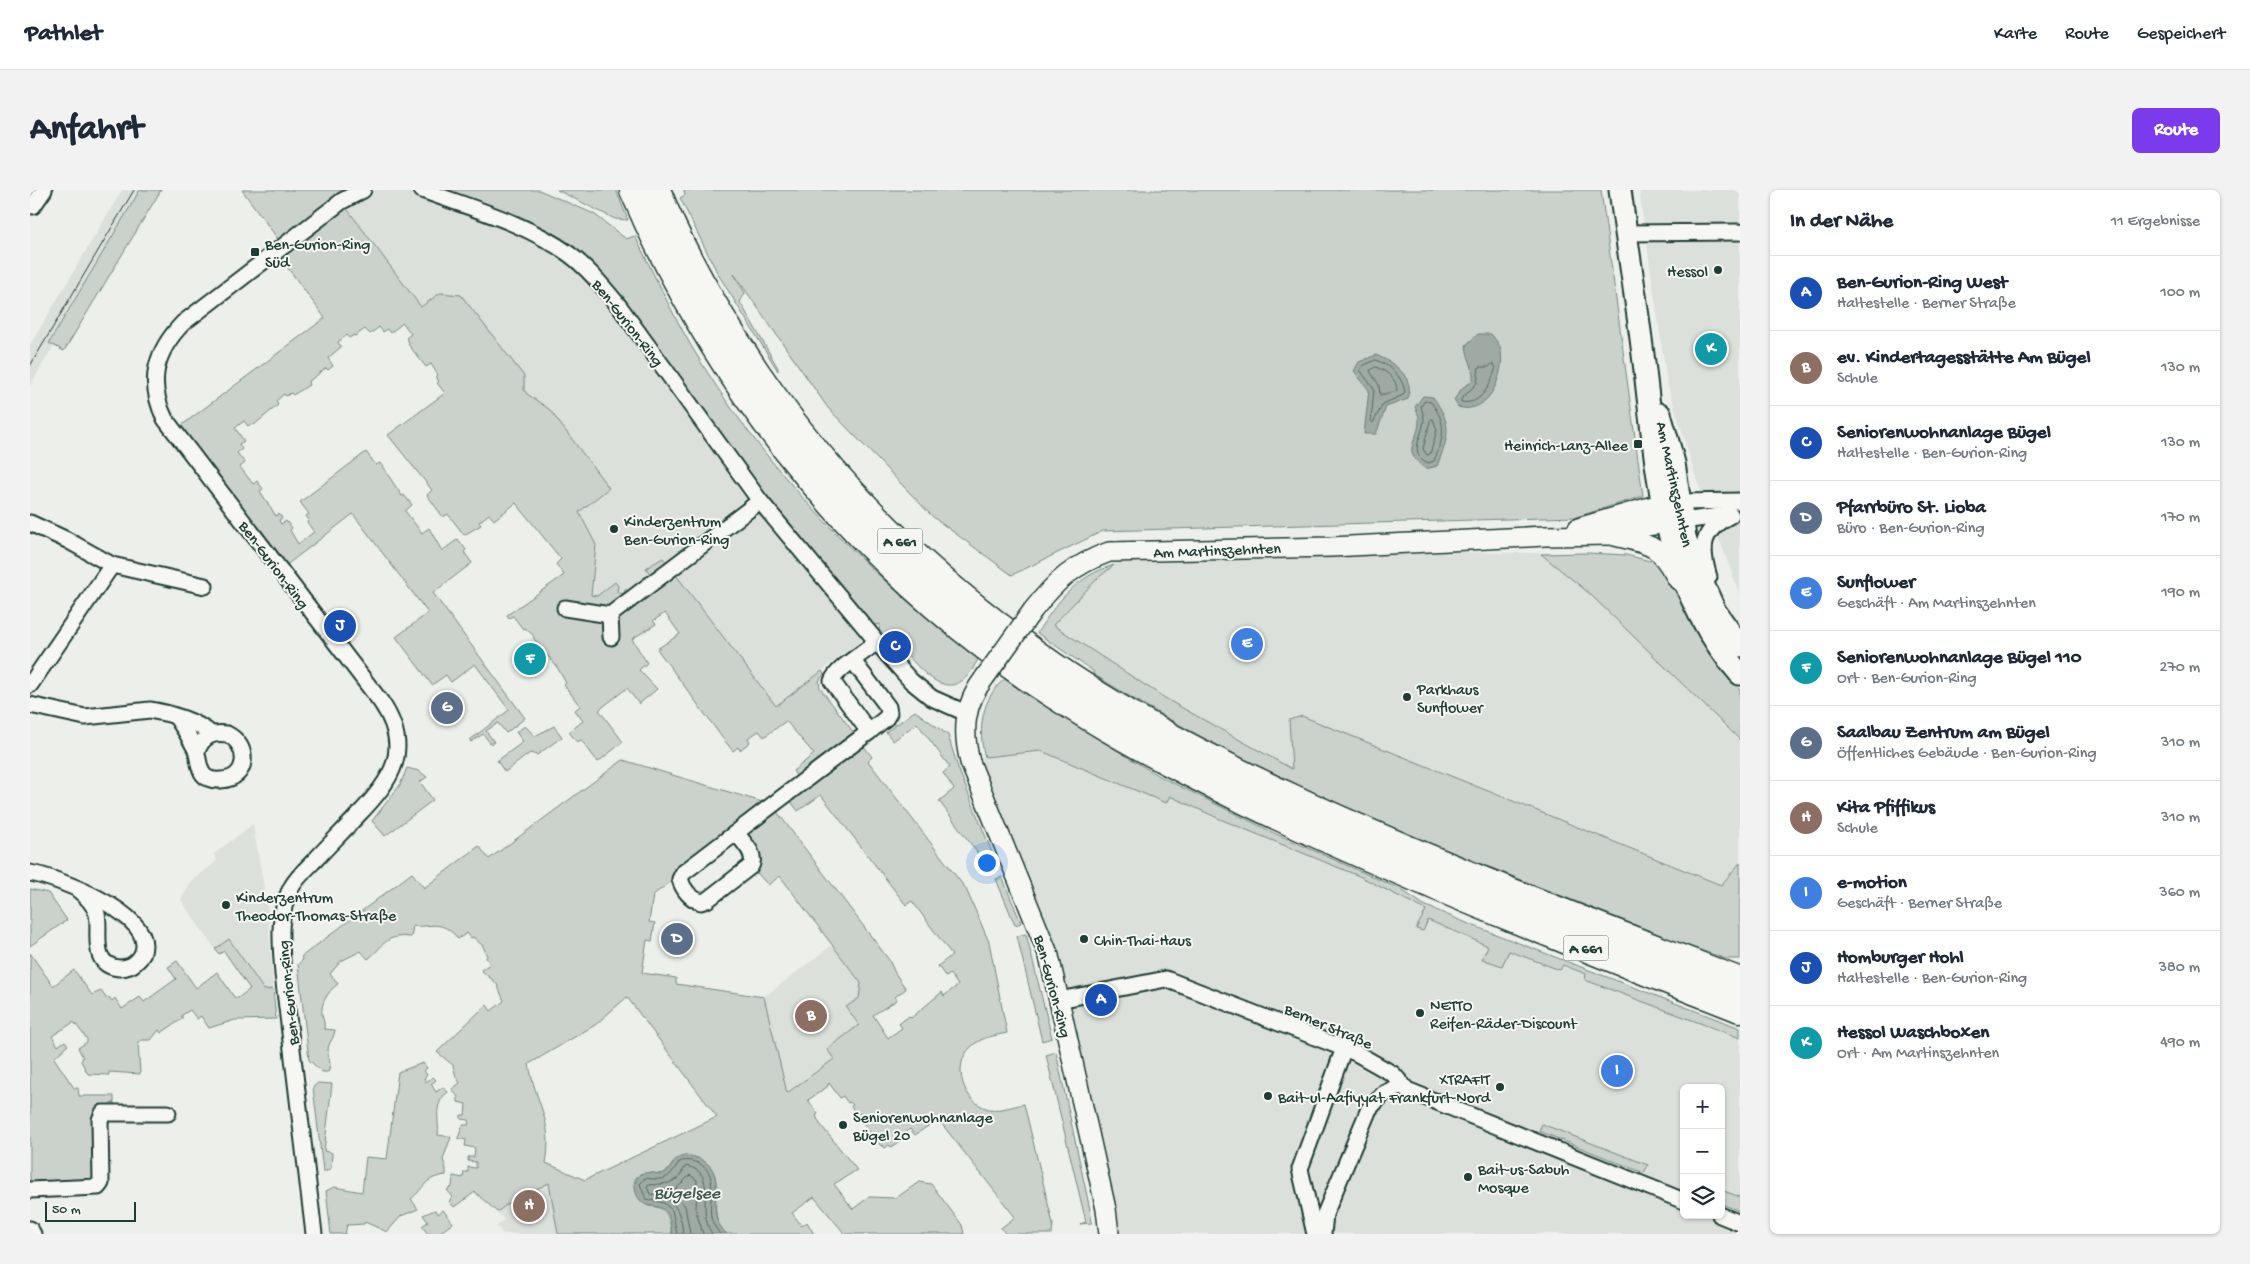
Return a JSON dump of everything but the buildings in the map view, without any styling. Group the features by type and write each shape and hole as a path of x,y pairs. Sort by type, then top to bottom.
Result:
{"highway":[{"name":"A 661","path":"634,190 681,290 703,330 754,407 800,467 839,512 886,558 932,601 1011,665 1116,730 1242,800 1433,886 1740,1008"},
{"name":"A 661","path":"656,190 686,254 720,315 776,401 817,454 860,503 948,586 1024,646 1153,728 1255,781 1370,835 1740,982"},
{"name":"A 661","path":"1656,949 1740,966"}],"main road":[{"name":"Am Martinszehnten","path":"1620,190 1645,371 1673,513 1712,638 1740,674"},
{"name":"Am Martinszehnten","path":"1704,608 1740,646"}],"street":[{"path":"35,207 44,190"},
{"name":"Ben-Gurion-Ring","path":"314,1234 280,944 282,913 292,885 372,800 391,774 396,760 395,729 381,702 169,425 160,409 156,396 155,382 156,367 162,352 171,335 183,323 342,202 363,190"},
{"name":"Ben-Gurion-Ring","path":"422,190 537,235 569,254 594,276 620,306 760,501 878,642 911,680 932,698 966,713 964,730 970,762 1042,936 1059,1000 1106,1210 1109,1234"},
{"path":"1626,233 1740,232"},
{"path":"565,608 610,615 760,501"},
{"path":"1673,513 1740,501"},
{"path":"1673,513 1736,514"},
{"name":"Am Martinszehnten","path":"966,713 975,690 1047,592 1071,570 1087,560 1109,552 1331,547 1545,536 1612,535 1673,513"},
{"name":"Am Martinszehnten","path":"1545,536 1600,523 1673,513"},
{"path":"1704,608 1709,580 1703,556 1705,538 1718,523 1736,514"},
{"path":"30,523 68,540 112,565 205,586"},
{"path":"1612,535 1647,544 1661,553 1704,608"},
{"path":"30,684 112,565"},
{"path":"610,615 611,637"},
{"path":"869,732 832,681 834,676 878,642"},
{"path":"736,833 752,855 754,861 752,866 707,900 701,902 694,900 682,886 680,880 683,873 886,718 889,713 888,707 853,661"},
{"path":"30,705 85,717 150,710 201,725 211,734"},
{"path":"177,718 196,751"},
{"path":"211,734 227,734 240,744 244,753 243,762 234,776 222,780 207,777 196,762 196,751 200,743 211,734"},
{"path":"30,873 54,878 76,888 98,898 128,920 140,932 144,940 141,956 132,965 116,968 101,958 98,949 97,916 84,894 76,888"},
{"path":"97,936 100,928 112,919 128,920"},
{"name":"Berner Straße","path":"1059,1000 1166,979 1356,1053 1392,1074 1407,1090 1680,1199"},
{"path":"1315,1234 1300,1169 1344,1048"},
{"path":"1323,1234 1325,1214 1369,1109 1383,1094 1401,1085"},
{"path":"30,1190 98,1187 101,1183 100,1120 103,1113 168,1113"},
{"path":"1725,1217 1740,1223"},
{"path":"30,1229 33,1234"}],"shaded area":[{"path":"122,190 140,190 50,342 54,345 30,386 30,345"},
{"path":"140,190 161,190 64,351 49,343"},
{"path":"242,190 363,190 342,202 421,307 440,293 461,295 524,376 524,390 527,394 549,409 609,488 579,512 596,545 591,595 597,596 615,582 618,586 617,592 623,594 626,589 628,591 650,574 646,568 663,558 776,706 822,671 824,674 819,681 820,688 872,757 868,761 966,889 989,942 1007,1033 983,1039 971,1047 965,1055 961,1073 967,1091 972,1099 980,1105 989,1109 1002,1109 1024,1104 1053,1224 1052,1234 1006,1234 1001,1228 1015,1217 938,1119 915,1135 910,1129 900,1136 902,1139 891,1147 889,1145 885,1148 875,1139 877,1137 874,1134 872,1135 861,1120 863,1119 859,1113 856,1114 851,1106 853,1105 850,1102 848,1103 843,1096 840,1098 829,1083 827,1087 808,1100 818,1114 816,1116 820,1124 857,1170 834,1184 853,1209 869,1197 896,1198 919,1182 931,1184 962,1225 964,1234 845,1234 814,1197 792,1213 802,1226 807,1222 814,1234 727,1234 719,1225 716,1215 716,1183 714,1173 707,1164 695,1157 672,1164 663,1173 640,1174 635,1179 634,1184 648,1206 660,1208 664,1211 670,1223 672,1234 558,1234 549,1183 513,1200 497,1212 475,1192 454,1207 449,1201 453,1197 447,1190 452,1187 453,1176 463,1178 464,1172 468,1172 468,1167 476,1168 476,1162 468,1161 468,1157 474,1157 475,1148 465,1146 466,1140 458,1138 463,1125 468,1125 469,1120 461,1119 461,1115 465,1115 466,1104 458,1102 458,1097 452,1089 460,1083 456,1077 453,1065 437,1052 487,1005 491,1011 504,1001 497,984 481,970 490,964 486,958 483,946 467,933 458,939 447,928 441,926 413,926 411,937 389,939 368,959 361,951 341,961 330,974 338,984 331,990 322,1006 324,1029 335,1030 328,1048 330,1066 328,1072 322,1072 309,1060 298,964 303,960 301,957 412,873 424,888 479,846 489,859 623,760 772,805 889,960 906,989 895,997 897,1000 873,1015 888,1038 902,1028 899,1024 909,1016 911,1018 942,992 944,996 958,985 950,974 946,977 938,966 952,955 912,901 906,905 821,795 798,811 786,795 801,783 793,771 814,754 786,721 764,737 759,731 748,738 750,742 740,750 738,747 733,751 724,740 657,649 680,634 665,613 653,621 656,624 632,639 647,663 639,670 657,689 639,704 627,688 599,710 623,742 598,762 581,740 577,742 569,732 583,721 575,710 580,706 564,685 566,683 557,667 534,639 533,635 525,628 523,629 513,616 509,618 507,615 564,575 556,564 561,559 516,503 494,520 489,514 479,522 481,525 464,535 448,514 443,517 427,495 432,490 388,435 445,393 437,383 439,381 436,377 438,375 431,364 426,367 408,344 409,342 406,338 411,334 403,323 390,333 387,329 383,332 379,327 370,334 365,329 349,338 347,335 338,342 341,347 328,358 333,366 328,370 326,368 308,382 309,385 293,395 291,393 286,396 284,394 276,401 278,405 254,425 252,423 248,426 244,421 235,428 244,441 239,444 242,449 237,453 245,463 240,467 253,484 257,481 263,489 260,491 276,516 279,514 282,518 279,520 281,524 286,521 292,528 290,530 298,544 314,532 307,522 309,520 306,516 309,514 300,502 366,452 376,465 380,463 402,496 404,495 412,505 405,511 422,533 429,528 442,551 458,539 466,550 464,552 472,563 433,593 525,718 506,733 498,723 486,731 494,742 491,744 483,734 471,742 470,740 509,710 475,664 451,682 446,675 432,685 396,637 428,613 353,514 280,570 174,431 325,318 276,252 283,246","holes":["736,833 751,866 768,885 780,876 861,983 859,998 846,1007 859,1025 827,1049 834,1059 787,1093 764,997 676,984 676,978 642,973 647,940 652,941 655,923 649,922 653,895","627,997 717,1117 585,1180 546,1163 548,1148 546,1123 529,1064 595,1025"]},
{"path":"363,190 422,190 569,254 870,634 776,706 663,558 647,569 650,574 623,594 617,592 615,582 597,596 591,596 596,545 579,512 609,488 549,409 527,394 524,390 524,376 440,293 421,307 342,201"},
{"path":"422,190 539,190 594,214 626,239 635,236 690,344 718,389 749,433 783,475 857,554 896,591 978,659 968,675 958,683 948,685 938,682 918,666 899,645 877,642 880,624 865,627 619,306 569,254"},
{"path":"557,190 616,190 628,220 615,219"},
{"path":"684,190 1601,190 1643,496 1576,517 1103,531 1012,575 933,517 828,408 734,274 745,293 740,302 778,371 718,274 680,198 685,195"},
{"path":"1639,190 1740,190 1740,594 1697,481 1667,383"},
{"path":"1446,552 1626,554 1664,643 1723,726 1740,740 1740,892 1302,716 1289,720 1292,769 1168,700 1053,625 1098,578 1116,563"},
{"path":"1587,553 1626,555 1650,561 1655,556 1660,562 1697,631 1717,662 1740,690 1740,740 1590,594 1541,554"},
{"path":"1114,565 1098,578 1053,625 1168,700 1292,769 1289,720 1302,716 1721,885 1740,863 1740,959 1726,959 1675,941 1378,821 1233,753 1093,674 1093,671 1037,633 1060,601 1078,583"},
{"path":"1005,679 1024,693 1157,775 1274,833 1400,889 1424,905 1469,924 1740,1028 1740,1038 1585,980 1586,974 1563,965 1560,970 1509,951 1502,966 1482,959 1488,946 1428,920 1423,931 1416,929 1426,910 1359,876 1220,819 1170,796 1166,803 1041,751 985,757 982,736 983,715 991,695"},
{"path":"915,711 948,735 958,768 998,867 991,871 939,801 954,789 943,773 950,767 917,723 893,741 886,732"},
{"path":"525,726 535,736 554,726 562,737 537,755 530,753 505,772 497,761 523,742 516,732"},
{"path":"1041,751 1166,803 1170,796 1220,819 1359,876 1427,910 1417,929 1428,920 1488,946 1483,959 1508,951 1560,970 1562,965 1587,974 1585,979 1740,1038 1740,1234 1109,1234 1049,956 970,762 985,757"},
{"path":"407,768 419,771 427,777 420,782 433,800 385,836 372,821 400,785"},
{"name":"Kinderzentrum Theodor-Thomas-Straße","path":"253,824 268,911 273,989 264,990 230,939 215,949 181,900 191,881 217,861 214,854"},
{"path":"1002,877 1021,923 1015,925 996,879"},
{"path":"30,889 48,893 67,920 30,946"},
{"path":"1026,934 1052,1038 1042,1041 1017,936"},
{"path":"229,939 264,990 273,989 276,1019 235,1020 209,1028 201,1016 197,1019 190,1010 182,1015 182,1019 161,1033 159,1030 151,1040 138,1042 140,1074 109,1072 109,1075 88,1074 81,1061 83,1057 78,1048 87,1042 87,1039 74,1022 52,1036 58,1046 65,1041 68,1045 54,1058 74,1088 78,1088 79,1096 114,1096 114,1106 109,1106 96,1176 93,1181 30,1185 30,953 53,986 74,970 92,995 101,991 107,999 109,997 112,1001 115,998 122,1009 140,997 144,1002 176,979 168,967 177,961 196,988 217,972 234,997 238,998 250,989 224,951 219,954 215,949"},
{"path":"832,945 861,983 859,998 860,1025 828,1049 835,1058 787,1094 764,997"},
{"path":"1056,1052 1092,1223 1080,1224 1086,1222 1046,1055"},
{"path":"423,1063 427,1068 424,1071 427,1075 424,1078 426,1082 433,1077 436,1080 431,1084 436,1092 443,1087 448,1092 438,1107 438,1135 451,1137 443,1159 446,1175 433,1178 425,1184 411,1199 418,1209 401,1216 387,1232 365,1222 364,1224 347,1225 345,1234 331,1234 326,1191 334,1187 362,1192 366,1157 387,1159 398,1072"},
{"path":"318,1083 332,1084 324,1151 332,1153 331,1168 327,1171 323,1171 313,1087"},
{"path":"1542,1124 1648,1165 1644,1173 1539,1131"},
{"path":"549,1183 558,1234 503,1234 497,1226 504,1220 497,1212 513,1200"},
{"path":"1725,1191 1740,1197 1740,1211 1725,1205"},
{"path":"435,1210 438,1214 443,1210 453,1223 438,1234 428,1234 422,1226 428,1222 423,1215"}],"water":[{"path":"1478,334 1491,334 1499,345 1501,365 1499,374 1492,393 1486,400 1470,408 1458,407 1454,400 1462,388 1473,381 1466,345"},
{"path":"1376,355 1396,366 1406,377 1409,391 1408,399 1386,407 1376,434 1364,434 1369,390 1354,371 1359,362"},
{"path":"1423,396 1433,397 1444,415 1447,431 1437,466 1426,469 1413,456 1412,451 1419,417 1415,407"},
{"name":"Bügelsee","path":"686,1155 702,1160 711,1168 715,1178 716,1213 719,1224 727,1234 672,1234 670,1218 663,1208 646,1205 638,1197 635,1185 640,1174 663,1174 676,1159"}],"tram line":[{"path":"30,366 134,190"}],"place":[{"name":"Ben-Gurion-Ring Süd","path":"255,252"},
{"name":"Hessol","path":"1718,270"},
{"name":"Hessol Waschboxen","path":"1711,349"},
{"name":"Heinrich-Lanz-Allee","path":"1638,444"},
{"name":"Kinderzentrum Ben-Gurion-Ring","path":"614,529"},
{"name":"Homburger Hohl","path":"340,626"},
{"name":"Sunflower","path":"1247,644"},
{"name":"Seniorenwohnanlage Bügel","path":"895,647"},
{"name":"Seniorenwohnanlage Bügel 110","path":"530,659"},
{"name":"Parkhaus Sunflower","path":"1407,697"},
{"name":"Saalbau Zentrum am Bügel","path":"447,708"},
{"name":"Kinderzentrum Theodor-Thomas-Straße","path":"226,905"},
{"name":"Pfarrbüro St. Lioba","path":"677,939"},
{"name":"Chin-Thai-Haus","path":"1084,939"},
{"name":"Ben-Gurion-Ring West","path":"1101,1000"},
{"name":"NETTO Reifen-Räder-Discount","path":"1420,1013"},
{"name":"ev. Kindertagesstätte Am Bügel","path":"811,1016"},
{"name":"e-motion","path":"1617,1071"},
{"name":"XTRAFIT Frankfurt-Nord","path":"1500,1087"},
{"name":"Bait-ul-Aafiyyat","path":"1268,1096"},
{"name":"Seniorenwohnanlage Bügel 20","path":"843,1125"},
{"name":"Bait-us-Sabuh Mosque","path":"1468,1177"},
{"name":"Kita Pfiffikus","path":"529,1206"}]}
